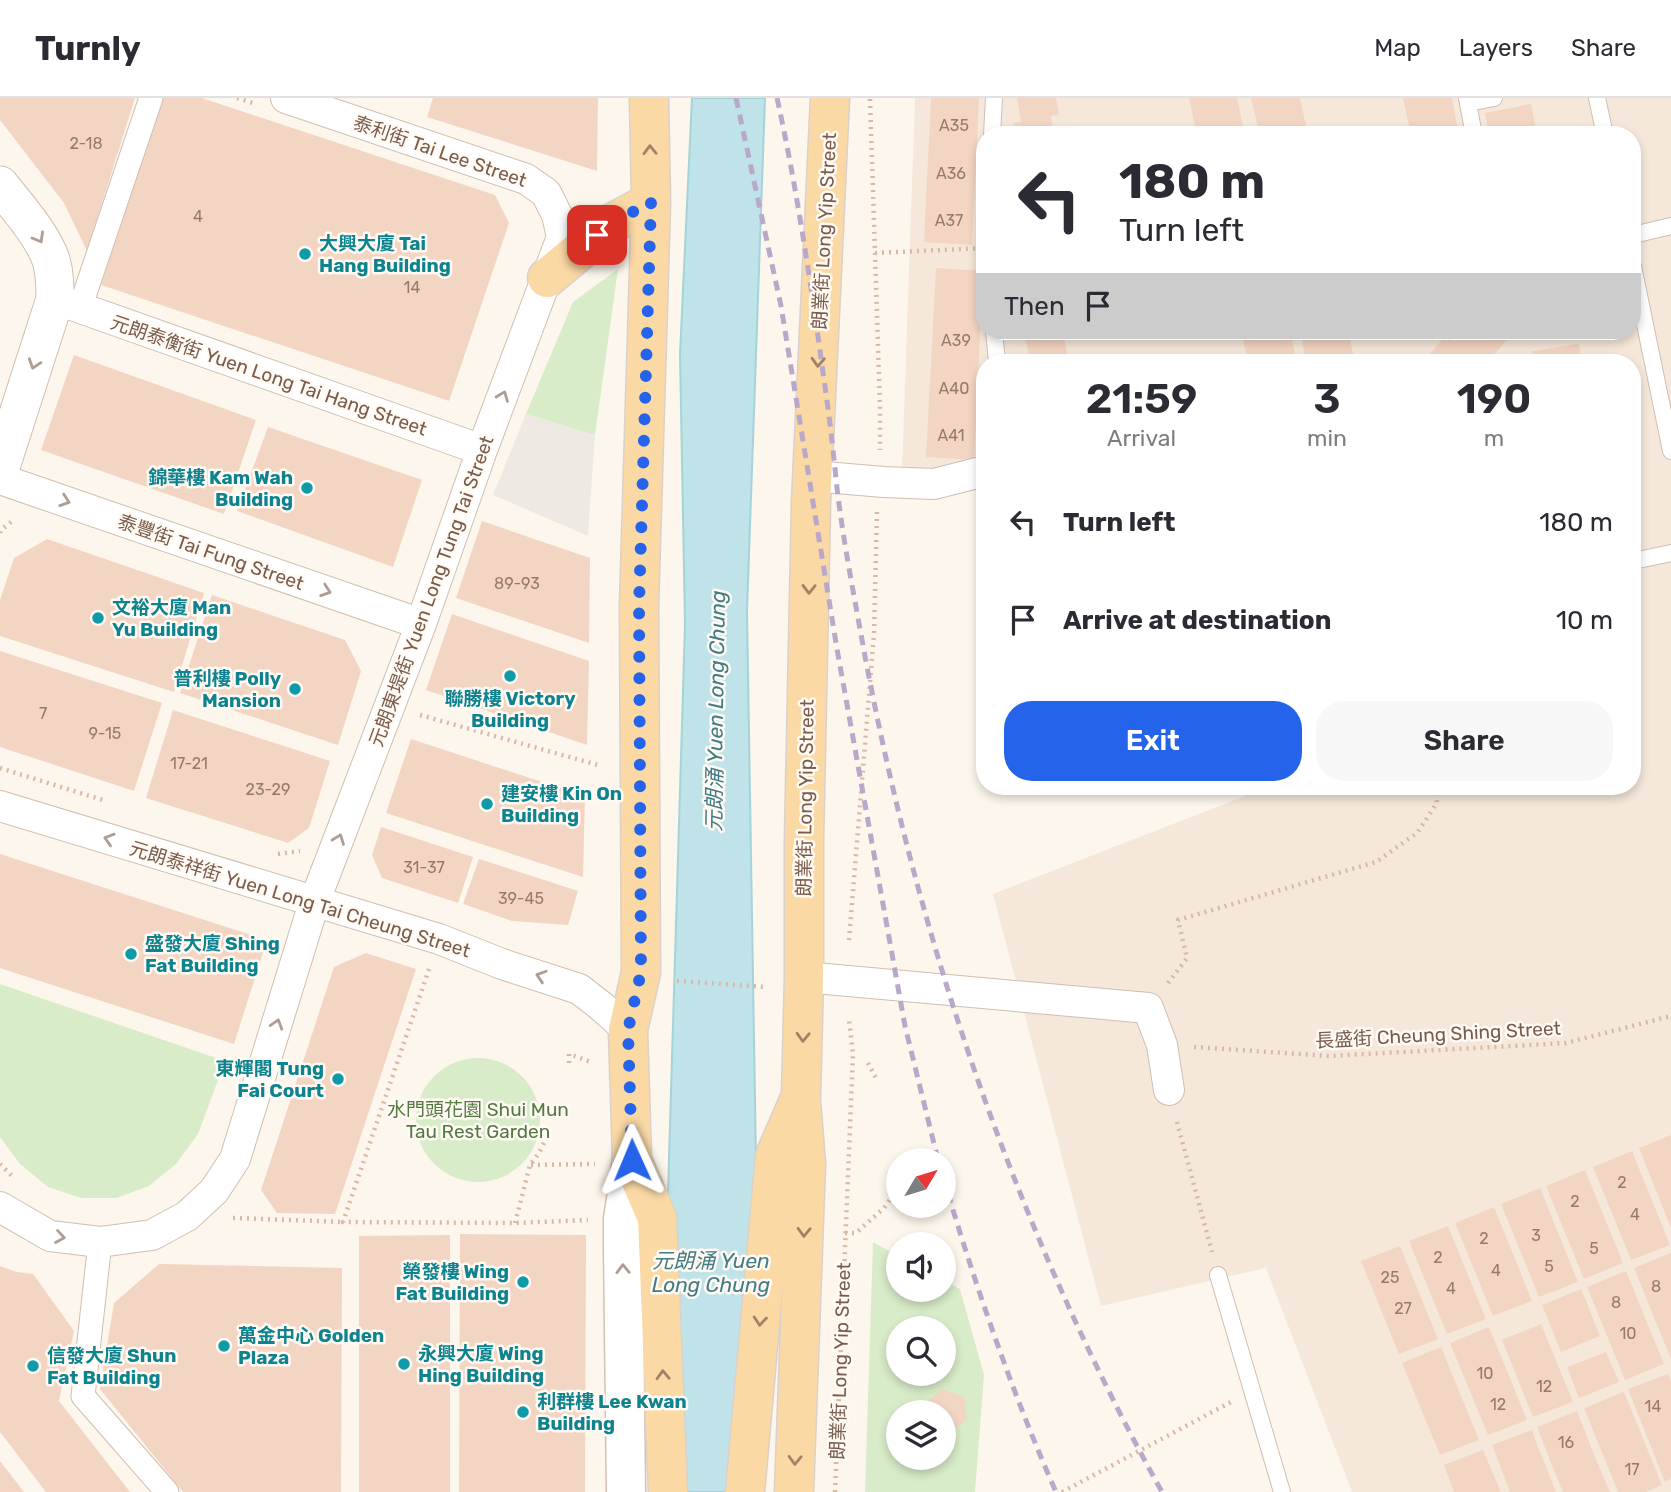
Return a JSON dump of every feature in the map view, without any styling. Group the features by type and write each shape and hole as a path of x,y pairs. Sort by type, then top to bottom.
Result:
{"main road":[{"path":"626,1492 623,1219 616,1162 628,1030 641,972 639,606 651,202 649,98"},
{"name":"朗業街 Long Yip Street","path":"745,1492 775,1156 801,1096 812,476 830,98"},
{"path":"547,278 614,222 651,202"},
{"path":"794,1492 806,1164 801,1096"},
{"path":"616,1162 657,1217 668,1492"}],"street":[{"path":"0,470 150,98"},
{"name":"泰利街 Tai Lee Street","path":"274,102 526,178 546,193 557,215 562,237 547,278"},
{"path":"0,185 32,225 51,258 55,279 67,304"},
{"name":"元朗東堤街 Yuen Long Tung Tai Street","path":"0,1207 50,1237 100,1242 152,1235 187,1216 215,1191 235,1159 314,903 421,624 482,450 547,278"},
{"name":"元朗泰衡街 Yuen Long Tai Hang Street","path":"67,304 482,450"},
{"path":"812,476 934,484 976,473"},
{"name":"泰豐街 Tai Fung Street","path":"0,479 421,624"},
{"name":"元朗泰祥街 Yuen Long Tai Cheung Street","path":"0,806 439,939 502,964 579,989 628,1030"},
{"path":"804,977 1148,1008 1161,1045 1169,1090"},
{"path":"100,1242 83,1396 167,1492"}],"lane":[{"path":"992,126 994,98"},
{"path":"1472,126 1467,100 1494,98"},
{"path":"1597,98 1603,126"},
{"path":"1641,233 1671,226"},
{"path":"1641,305 1671,451"},
{"path":"1641,559 1671,553"},
{"path":"1219,1275 1282,1492"}],"path":[{"path":"237,98 274,102"},
{"path":"870,98 880,460"},
{"path":"875,253 976,248"},
{"path":"0,533 16,518 24,517"},
{"path":"849,940 874,634 877,533"},
{"path":"409,712 598,765"},
{"path":"0,768 107,801"},
{"path":"1148,1008 1187,958 1178,920 1376,862 1417,833 1437,803 1437,795"},
{"path":"267,851 280,855 307,849"},
{"path":"343,1222 429,968"},
{"path":"673,981 761,987"},
{"name":"長盛街 Cheung Shing Street","path":"1161,1045 1329,1056 1552,1044 1566,1043 1671,1016"},
{"name":"朗業街 Long Yip Street","path":"835,1492 853,1054 849,1020"},
{"path":"569,1063 569,1054 594,1063"},
{"path":"868,1063 876,1077"},
{"path":"1169,1090 1219,1275"},
{"path":"515,1223 530,1165 546,1139"},
{"path":"530,1165 616,1162"},
{"path":"0,1164 21,1184"},
{"path":"845,1233 856,1233 886,1205"},
{"path":"233,1218 515,1223 597,1220"},
{"path":"1062,1492 1252,1390"}],"shaded area":[{"path":"915,98 1671,98 1671,1492 1352,1492 1266,1268 1101,1306 993,894 1246,795 1641,795 1641,354 976,354 976,464 952,471 902,470"},
{"path":"526,414 595,435 588,536 493,495"}],"green space":[{"path":"618,269 595,435 526,414 573,302"},
{"path":"0,984 225,1061 198,1134 176,1164 149,1186 116,1198 81,1198 48,1187 20,1164 0,1137"},
{"name":"水門頭花園 Shui Mun Tau Rest Garden","path":"478,1058 502,1063 522,1076 535,1096 540,1120 535,1144 522,1164 502,1177 478,1182 454,1177 434,1164 421,1144 416,1120 421,1096 434,1076 454,1063"},
{"path":"873,1242 886,1249 886,1302 956,1302 956,1287 960,1289 984,1375 975,1492 865,1492"}],"water":[{"name":"元朗涌 Yuen Long Chung","path":"692,98 765,98 747,611 757,1223 744,1492 659,1492 685,624 680,354"}],"building":[{"path":"0,98 135,98 87,251 64,203 0,120"},
{"name":"大興大廈 Tai Hang Building","path":"162,98 202,98 495,195 509,223 449,401 101,285"},
{"path":"433,98 598,98 597,171 427,117"},
{"path":"931,98 979,98 972,245 924,242"},
{"path":"1017,98 1056,98 1059,115 1051,116 1053,126 1014,126 1013,123 1021,122"},
{"path":"1189,98 1237,98 1243,126 1195,126"},
{"path":"1251,98 1300,98 1306,126 1258,126"},
{"path":"1403,98 1452,98 1457,126 1409,126"},
{"path":"1531,104 1535,126 1487,126 1485,113"},
{"path":"936,268 976,271 976,340 980,340 979,354 976,354 974,460 926,457"},
{"path":"1026,340 1065,340 1067,354 1028,354"},
{"path":"1243,340 1292,340 1295,354 1246,354"},
{"path":"1302,340 1350,340 1353,354 1304,354"},
{"path":"1442,340 1507,340 1494,354 1430,354"},
{"path":"1579,344 1581,354 1533,354 1532,351"},
{"path":"74,355 256,420 224,514 41,450"},
{"name":"錦華樓 Kam Wah Building","path":"268,427 422,480 393,567 237,511"},
{"path":"482,521 590,558 589,643 456,598"},
{"name":"文裕大廈 Man Yu Building","path":"47,539 204,593 174,692 0,636 0,600 14,558"},
{"name":"普利樓 Polly Mansion","path":"212,595 345,640 361,671 338,745 180,693"},
{"name":"聯勝樓 Victory Building","path":"452,614 589,661 587,745 426,690"},
{"path":"0,651 162,703 134,791 0,747"},
{"path":"173,710 330,761 309,828 288,843 146,798"},
{"name":"建安樓 Kin On Building","path":"411,739 585,796 583,877 386,813"},
{"path":"381,827 473,857 458,903 382,878 372,855"},
{"name":"盛發大廈 Shing Fat Building","path":"0,854 267,940 234,1044 0,968"},
{"path":"479,859 578,891 568,925 512,921 463,904"},
{"name":"東輝閣 Tung Fai Court","path":"366,953 416,969 335,1214 277,1213 261,1190 334,967"},
{"path":"1671,1135 1671,1228 1639,1148"},
{"path":"1632,1151 1670,1245 1631,1260 1593,1167"},
{"path":"1585,1170 1623,1263 1584,1279 1546,1186"},
{"path":"1540,1188 1578,1282 1539,1297 1501,1204"},
{"path":"1494,1207 1532,1301 1493,1316 1455,1223"},
{"path":"1448,1226 1486,1319 1447,1334 1409,1241"},
{"name":"利群樓 Lee Kwan Building","path":"460,1234 586,1235 585,1492 459,1492"},
{"name":"永興大廈 Wing Hing Building","path":"450,1235 450,1492 359,1492 359,1236"},
{"path":"1400,1246 1438,1339 1399,1354 1361,1261"},
{"path":"1671,1253 1671,1359 1634,1268"},
{"name":"萬金中心 Golden Plaza","path":"159,1264 342,1268 341,1492 183,1492 100,1389 114,1303"},
{"name":"信發大廈 Shun Fat Building","path":"0,1266 33,1274 74,1331 59,1401 130,1492 46,1492 0,1432"},
{"path":"1626,1271 1664,1364 1625,1380 1587,1287"},
{"path":"1581,1289 1600,1336 1561,1352 1542,1305"},
{"path":"1541,1324 1573,1402 1533,1417 1502,1340"},
{"path":"1489,1327 1527,1420 1488,1435 1450,1343"},
{"path":"1441,1347 1479,1440 1440,1455 1402,1363"},
{"path":"1606,1352 1619,1382 1579,1398 1567,1367"},
{"path":"1668,1374 1671,1381 1671,1479 1665,1482 1628,1389"},
{"path":"943,1389 964,1397 967,1419 956,1428 956,1400 929,1400"},
{"path":"1624,1392 1662,1485 1646,1492 1618,1492 1584,1408"},
{"path":"1577,1411 1610,1492 1563,1492 1555,1473 1537,1427"},
{"path":"1532,1430 1556,1492 1510,1492 1492,1445"},
{"path":"1483,1450 1501,1492 1454,1492 1444,1465"},
{"path":"0,1461 24,1492 0,1492"}],"railway":[{"path":"736,98 781,306 837,649 905,1026 935,1148"},
{"path":"777,98 811,287 848,564 884,751 911,861 977,1078 1017,1184 1061,1289 1109,1392 1162,1492"},
{"path":"956,1218 995,1336 1056,1492"}],"place":[{"name":"大興大廈 Tai Hang Building","path":"305,254"},
{"name":"錦華樓 Kam Wah Building","path":"307,488"},
{"name":"文裕大廈 Man Yu Building","path":"98,618"},
{"name":"聯勝樓 Victory Building","path":"510,676"},
{"name":"普利樓 Polly Mansion","path":"295,689"},
{"name":"建安樓 Kin On Building","path":"487,804"},
{"name":"盛發大廈 Shing Fat Building","path":"131,954"},
{"name":"東輝閣 Tung Fai Court","path":"338,1079"},
{"name":"榮發樓 Wing Fat Building","path":"523,1282"},
{"name":"萬金中心 Golden Plaza","path":"224,1346"},
{"name":"永興大廈 Wing Hing Building","path":"404,1364"},
{"name":"信發大廈 Shun Fat Building","path":"33,1366"},
{"name":"利群樓 Lee Kwan Building","path":"523,1412"}],"route":[{"path":"597,235 614,222 651,202 639,606 641,972 628,1030 632,1160"}]}
